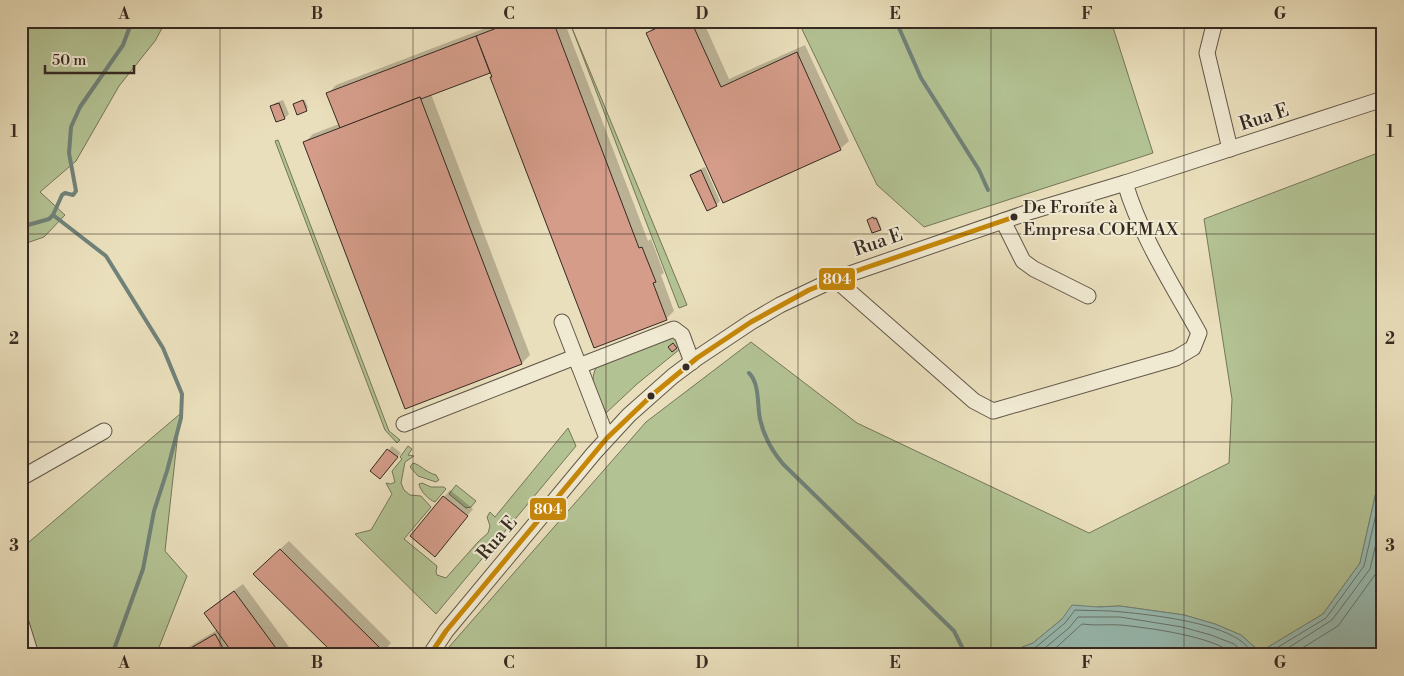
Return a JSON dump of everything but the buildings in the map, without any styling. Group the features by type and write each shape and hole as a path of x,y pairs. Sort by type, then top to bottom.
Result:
{"street":[{"path":"1219,21 1214,25 1207,53 1230,149"},
{"name":"Rua E","path":"422,655 446,631 607,438 651,396 692,362 751,322 794,298 835,279 1032,211 1126,184 1383,99"},
{"path":"835,279 974,401 993,411 1176,358 1193,348 1199,333 1149,244 1130,200 1126,184"},
{"path":"1003,221 1023,261 1034,269 1088,296"},
{"path":"562,322 607,438"},
{"path":"404,424 577,361 674,329 682,335 692,362"},
{"path":"21,478 104,431"},
{"path":"21,623 31,655"},
{"name":"Rua E","path":"430,655 446,631"}],"green space":[{"path":"21,21 166,21 155,41 119,86 76,161 40,192 65,215 44,237 21,245"},
{"path":"798,21 1111,21 1153,153 924,227 877,185"},
{"path":"572,28 687,305 679,308"},
{"path":"278,140 389,431 400,440 397,443 385,430 275,141"},
{"path":"1383,151 1383,461 1360,563 1323,614 1260,652 1241,635 1215,624 1184,615 1120,606 1098,607 1062,619 1033,643 1002,655 442,655 646,422 751,342 857,423 1089,533 1229,463 1232,399 1204,219"},
{"path":"673,337 677,340 680,349 637,384 606,413 593,383 593,377 598,365"},
{"path":"180,414 165,551 187,576 156,655 29,655 21,630 21,529 29,542"},
{"path":"568,428 576,446 436,614 355,534 371,530 392,494 386,483 391,484 395,482 392,471 402,459 400,457 408,446 412,449 408,455 414,456 405,462 401,483 404,490 410,495 421,496 431,507 404,539 437,566 437,575 446,578 488,533 490,526 487,517 490,512 495,517"},
{"path":"413,463 436,475 439,480 436,482 418,476 410,467"},
{"path":"422,483 431,487 444,487 446,489 435,502 423,492 419,484"},
{"path":"456,485 476,501 471,507 466,508 449,494"}],"water":[{"path":"1383,461 1383,655 1002,655 1033,643 1062,619 1072,605 1120,606 1184,615 1215,624 1241,635 1260,652 1323,614 1360,563"}],"waterway":[{"path":"21,227 49,219 53,215 62,195 65,193 73,195 76,191 69,153 71,127 80,107 123,45 132,21"},
{"path":"896,21 921,78 979,170 988,190"},
{"path":"53,215 106,256 163,348 182,394 181,418 154,511 143,569 112,655"},
{"path":"749,373 757,389 760,419 764,432 768,443 779,459 954,631 966,655"}],"transit line":[{"name":"804","path":"430,655 446,631 607,438 651,396 697,358 751,322 809,290 862,269 1014,217"}],"place":[{"name":"De Fronte à Empresa COEMAX","path":"1014,217"}]}
